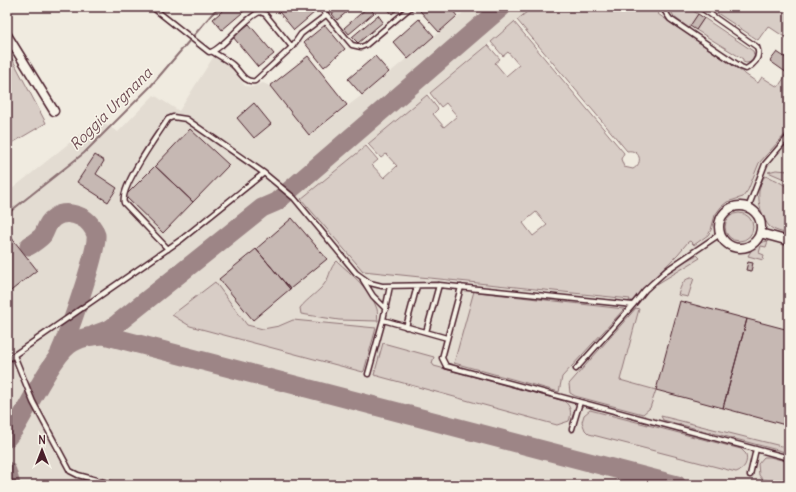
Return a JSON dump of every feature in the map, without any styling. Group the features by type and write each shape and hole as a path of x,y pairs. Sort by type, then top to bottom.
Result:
{"street":[{"path":"7,36 54,112"},
{"path":"734,207 748,208 755,213 760,220 760,233 752,244 743,248 729,245 720,234 720,220 725,212 734,207"},
{"path":"760,233 789,241"}],"lane":[{"path":"152,7 192,40 209,52 212,52 232,64 244,79 251,82 255,81 292,47 301,34 326,15"},
{"path":"320,7 352,45 361,47 366,45 411,7"},
{"path":"665,7 664,10 670,19 741,67 746,69 752,66 758,59 759,52 757,48 700,7"},
{"path":"212,52 216,51 249,19 260,12 265,14 292,47"},
{"path":"168,249 124,203 122,196 168,119 173,117 186,119 264,173 294,198 362,280 373,296 386,309"},
{"path":"748,208 765,164 789,136"},
{"path":"7,360 168,249 264,173"},
{"path":"576,369 645,290 667,270 720,234"},
{"path":"362,280 377,285 439,285 633,305"},
{"path":"426,332 439,285"},
{"path":"368,374 386,309 390,286"},
{"path":"406,327 417,286"},
{"path":"462,287 442,358 446,366 789,458"},
{"path":"383,320 447,338"},
{"path":"14,355 34,402 70,471 78,475 115,485"},
{"path":"572,429 580,402"},
{"path":"750,475 756,450"}],"shaded area":[{"path":"470,7 533,7 302,199 630,299 789,122 789,485 7,485 7,193 98,120 118,132 154,95 179,111 214,56 231,68 245,86 252,87 263,83 270,86 310,135 362,95"},
{"path":"533,7 662,7 658,14 758,83 762,77 778,87 789,71 789,130 759,163 748,190 743,197 727,202 721,207 715,215 708,235 694,245 690,241 688,242 632,301 629,301 630,299 363,271 301,199 366,146 378,160 372,165 384,178 397,166 386,154 381,158 368,144 427,95 438,109 433,114 444,127 457,116 446,103 441,107 430,93 488,45 500,59 495,63 506,76 519,65 508,52 503,56 491,42 514,22 624,153 621,159 624,167 633,169 639,163 638,154 627,151 517,20","holes":["536,212 547,225 533,236 523,223"]},
{"path":"669,7 687,7 698,14 689,28 674,17"},
{"path":"708,7 789,7 789,40 768,26 758,40"},
{"path":"704,18 753,51 755,59 753,62 743,62 743,59 696,30"},
{"path":"7,49 46,123 7,146"},
{"path":"776,170 789,171 789,181 768,172"},
{"path":"765,176 776,180 789,188 789,234 771,228 760,208 760,188"},
{"path":"739,213 749,217 753,227 749,237 739,241 729,237 725,227 729,217"},
{"path":"768,241 766,247 761,246 759,253 764,255 763,260 748,256 751,250 756,246"},
{"path":"697,255 700,258 657,284 670,271"},
{"path":"337,261 370,295 377,309 378,321 339,320 301,314 300,308 323,286"},
{"path":"694,278 688,297 678,295 681,285 687,279"},
{"path":"215,282 247,325 263,329 279,326 293,320 376,328 364,371 363,372 190,326 172,315"},
{"path":"474,291 624,309 562,377 559,392 454,363"},
{"path":"636,308 639,309 620,380 656,390 650,408 643,414 575,396 570,393 569,384"},
{"path":"383,343 434,357 432,363 434,366 564,401 570,410 569,421 557,425 374,375"},
{"path":"590,410 741,449 746,454 747,460 744,467 736,472 589,434 585,430 582,422 584,415"},
{"path":"661,416 789,448 789,453 663,420"},
{"path":"764,457 789,462 789,485 762,479 759,475 758,464"}],"building":[{"path":"227,7 249,7 222,30 213,19"},
{"path":"275,7 311,7 315,12 294,30"},
{"path":"341,7 353,7 337,20 332,14"},
{"path":"368,7 374,13 349,34 344,28"},
{"path":"386,7 397,7 398,9 392,14"},
{"path":"424,7 450,7 457,16 439,32 420,11"},
{"path":"698,14 704,18 696,30 690,26"},
{"path":"378,15 383,22 358,43 352,37"},
{"path":"419,19 434,36 408,59 393,42"},
{"path":"249,24 274,54 258,67 233,37"},
{"path":"325,25 345,49 324,67 304,42"},
{"path":"777,52 789,60 787,73 770,61"},
{"path":"308,56 347,105 309,135 270,86"},
{"path":"375,56 389,72 362,95 348,79"},
{"path":"254,103 271,124 254,138 237,118"},
{"path":"190,129 229,165 193,202 155,166"},
{"path":"95,155 104,161 96,174 117,188 108,202 77,182"},
{"path":"155,166 193,202 163,233 125,196"},
{"path":"292,218 327,259 290,289 256,249"},
{"path":"7,232 37,270 7,294"},
{"path":"256,249 290,289 253,320 219,279"},
{"path":"748,262 753,263 751,271 746,270"},
{"path":"680,301 747,319 723,408 656,390"},
{"path":"747,319 789,330 789,426 723,408"}],"waterway":[{"name":"Roggia Urgnana","path":"7,214 84,153 150,87 218,7"}],"taxiway":[{"path":"94,335 110,329 262,208 276,202 502,7"},
{"path":"29,246 43,235 52,219 58,215 64,214 84,218 90,224 96,235 88,274 60,352"},
{"path":"7,438 15,428 40,384 62,351 77,340 90,336 104,335 677,485"},
{"path":"7,471 11,485"}]}
